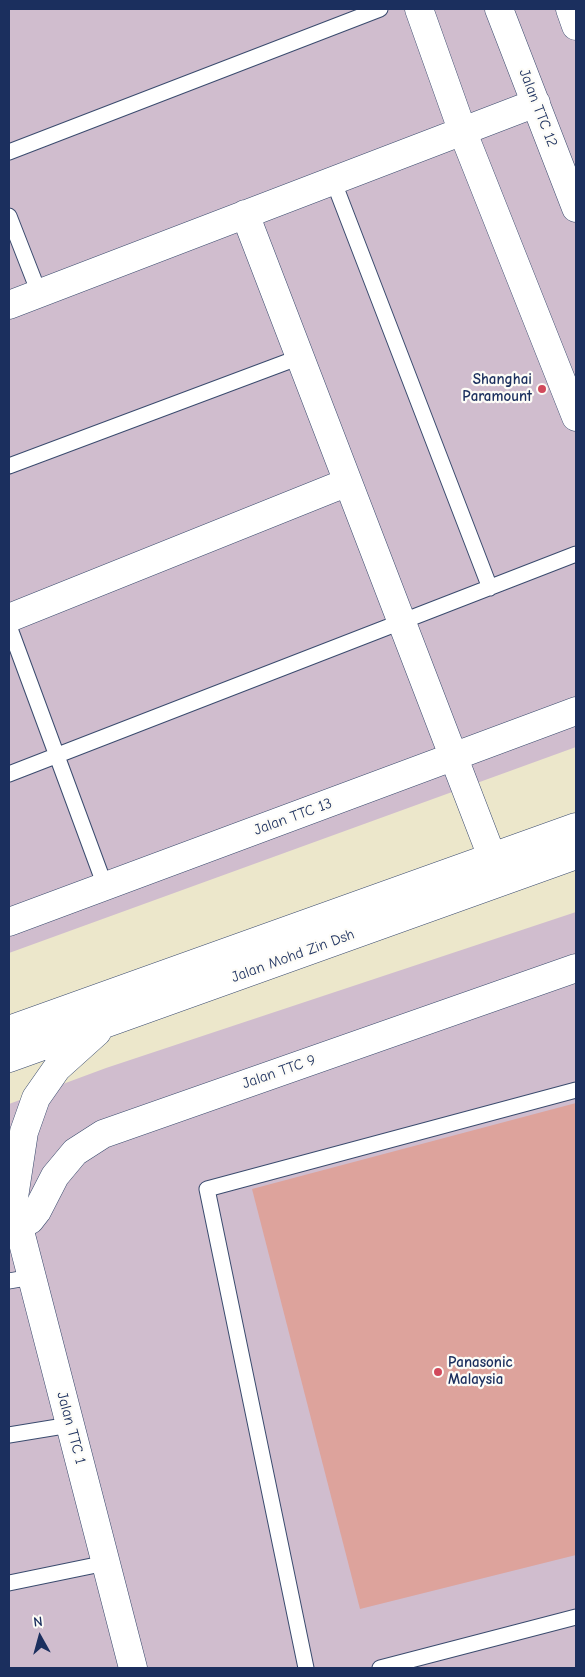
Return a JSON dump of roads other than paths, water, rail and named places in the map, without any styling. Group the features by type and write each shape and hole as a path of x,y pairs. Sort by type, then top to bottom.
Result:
{"street":[{"path":"419,9 462,130 576,417"},
{"name":"Jalan TTC 12","path":"499,9 576,208"},
{"path":"570,9 576,26"},
{"path":"9,305 536,103"},
{"path":"245,214 492,857"},
{"path":"9,618 348,482"},
{"name":"Jalan TTC 13","path":"9,922 576,711"},
{"name":"Jalan Mohd Zin Dsh","path":"9,1030 576,827"},
{"name":"Jalan Mohd Zin Dsh","path":"9,1058 576,855"},
{"name":"Jalan TTC 9","path":"12,1204 30,1220 37,1211 55,1176 75,1152 103,1134 576,968"},
{"path":"12,1204 24,1132 36,1098 58,1068 106,1023"},
{"name":"Jalan TTC 1","path":"12,1204 20,1279 70,1425 133,1668"}],"lane":[{"path":"9,152 380,9"},
{"path":"333,180 490,588"},
{"path":"9,216 39,293"},
{"path":"9,466 300,357"},
{"path":"9,774 576,554"},
{"path":"9,626 105,886"},
{"path":"306,1668 207,1189 576,1090"},
{"path":"9,1435 70,1425"},
{"path":"9,1584 106,1563"},
{"path":"380,1668 576,1618"}],"place":[{"name":"Shanghai Paramount","path":"542,389"},
{"name":"Panasonic Malaysia","path":"438,1372"}]}
